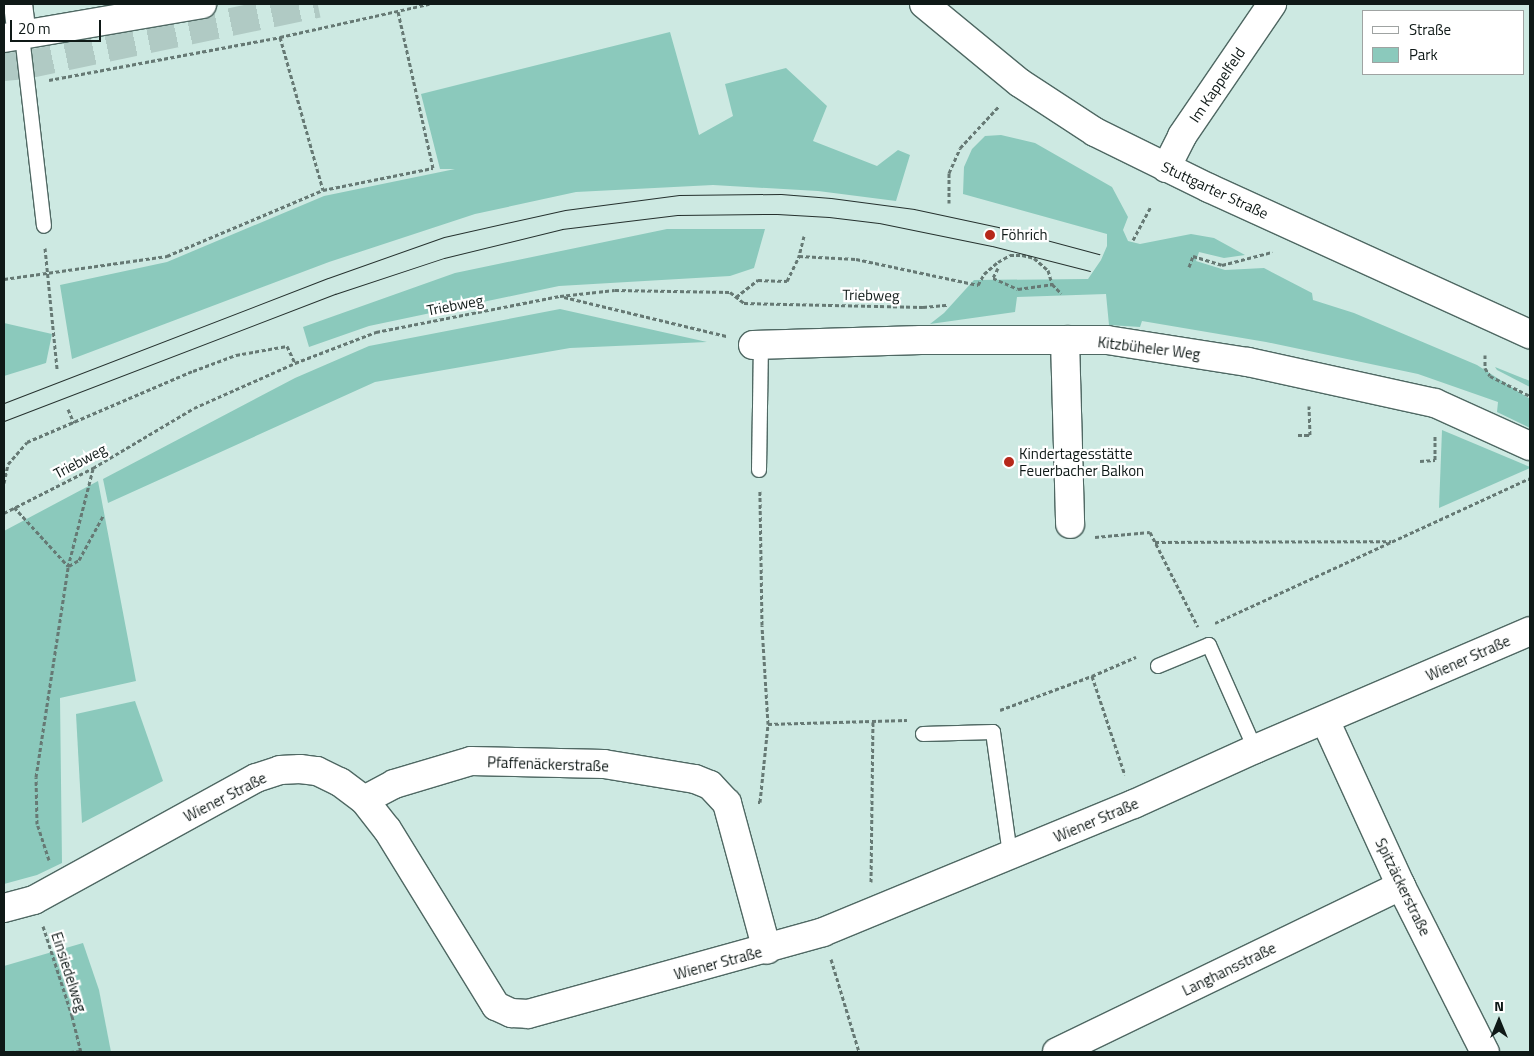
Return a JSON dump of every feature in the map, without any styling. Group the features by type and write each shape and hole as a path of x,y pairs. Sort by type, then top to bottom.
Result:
{"street":[{"path":"18,4 13,37 202,4"},
{"name":"Stuttgarter Straße","path":"924,4 1020,82 1095,132 1166,168 1530,334"},
{"name":"Im Kappelfeld","path":"1166,168 1182,136 1272,4"},
{"name":"Kitzbüheler Weg","path":"757,345 922,340 1117,341 1248,362 1435,403 1530,446"},
{"path":"1065,340 1070,524"},
{"name":"Wiener Straße","path":"4,908 34,900 256,778 280,770 300,769 317,771 340,782 364,800 387,828 496,1006 511,1013 528,1014 767,950 823,932 1134,804 1255,749 1530,631"},
{"name":"Spitzäckerstraße","path":"1325,720 1401,886 1485,1052"},
{"name":"Pfaffenäckerstraße","path":"364,800 394,784 470,761 604,764 695,779 710,785 727,803 767,950"},
{"name":"Langhansstraße","path":"1057,1052 1401,886"}],"lane":[{"path":"13,37 27,82 44,226"},
{"path":"757,345 759,470"},
{"path":"1158,666 1210,645 1255,749"},
{"path":"924,734 993,732 1010,855"}],"path":[{"path":"27,82 157,61 280,37 429,4"},
{"path":"4,279 168,256 323,190 433,168 398,11"},
{"path":"280,37 323,190"},
{"path":"949,203 949,173 960,148 999,106"},
{"path":"1133,240 1151,206"},
{"path":"44,226 46,273 57,369"},
{"path":"736,297 758,280 787,280 799,256 804,236"},
{"path":"1189,267 1193,256 1222,265 1272,252"},
{"path":"799,256 856,259 978,285 984,274 998,262 1010,255 1022,255 1034,258 1048,270 1052,284 1061,293"},
{"path":"998,268 993,278 1018,289 1052,284"},
{"name":"Triebweg","path":"4,513 93,468 194,408 295,363 376,332 560,296 615,290 730,292 744,303 924,307 948,305"},
{"path":"560,296 757,345"},
{"path":"4,483 8,464 27,442 236,355 286,346 295,363"},
{"path":"1485,354 1485,368 1490,376 1530,396"},
{"path":"1298,435 1310,435 1308,375"},
{"path":"1420,461 1435,460 1435,403"},
{"path":"68,409 74,423"},
{"path":"58,887 37,824 36,777 68,567 93,468"},
{"path":"727,803 760,802 768,724 760,597 759,470"},
{"path":"1199,630 1530,478"},
{"path":"14,508 68,567"},
{"path":"68,567 80,560 103,516"},
{"path":"1070,524 1070,537 1111,537 1150,532 1199,630 1210,645"},
{"path":"1155,542 1394,541"},
{"path":"992,713 1092,676 1137,657"},
{"path":"1092,676 1134,804"},
{"path":"768,724 873,722 912,719"},
{"path":"873,722 871,887 881,908"},
{"name":"Einsiedelweg","path":"34,900 72,1016 81,1052"},
{"path":"823,932 859,1052"},
{"path":"70,1052 81,1052"}],"green space":[{"path":"670,32 699,135 733,116 725,84 786,68 827,106 813,141 877,166 898,150 910,155 896,201 818,191 713,185 576,192 475,214 329,262 72,359 60,285 167,262 324,196 455,169 440,169 421,94"},
{"path":"1001,135 1035,143 1112,187 1128,217 1123,230 1128,241 1140,244 1191,234 1214,238 1245,255 1224,258 1199,252 1196,261 1225,270 1264,268 1312,293 1313,300 1354,313 1477,365 1530,399 1530,428 1497,412 1498,402 1418,374 1266,342 1142,321 1140,327 1109,325 1106,294 1017,297 1015,312 930,324 944,313 974,280 1088,279 1101,260 1107,246 1107,234 963,194 964,167 972,149 985,136"},
{"path":"667,229 765,229 754,268 730,276 559,286 369,326 309,347 303,327 455,273"},
{"path":"560,309 707,342 570,348 375,382 108,503 103,479 295,378 369,346"},
{"path":"4,323 52,334 46,363 4,376"},
{"path":"1495,367 1530,381 1530,387 1497,370"},
{"path":"1442,430 1530,467 1530,468 1439,508"},
{"path":"98,481 136,681 60,698 62,863 37,875 4,884 4,531"},
{"path":"135,701 163,781 82,823 76,714"},
{"path":"83,943 99,990 111,1052 4,1052 4,966"}],"tunnel":[{"path":"4,67 25,65 318,4"}],"tram line":[{"path":"4,403 328,278 444,237 565,210 679,195 781,194 831,198 914,209 998,227 1099,254"},
{"path":"4,421 335,294 444,258 562,229 677,215 777,214 829,217 879,223 992,246 1090,271"}],"place":[{"name":"Föhrich","path":"990,235"},
{"name":"Kindertagesstätte Feuerbacher Balkon","path":"1009,462"}]}
